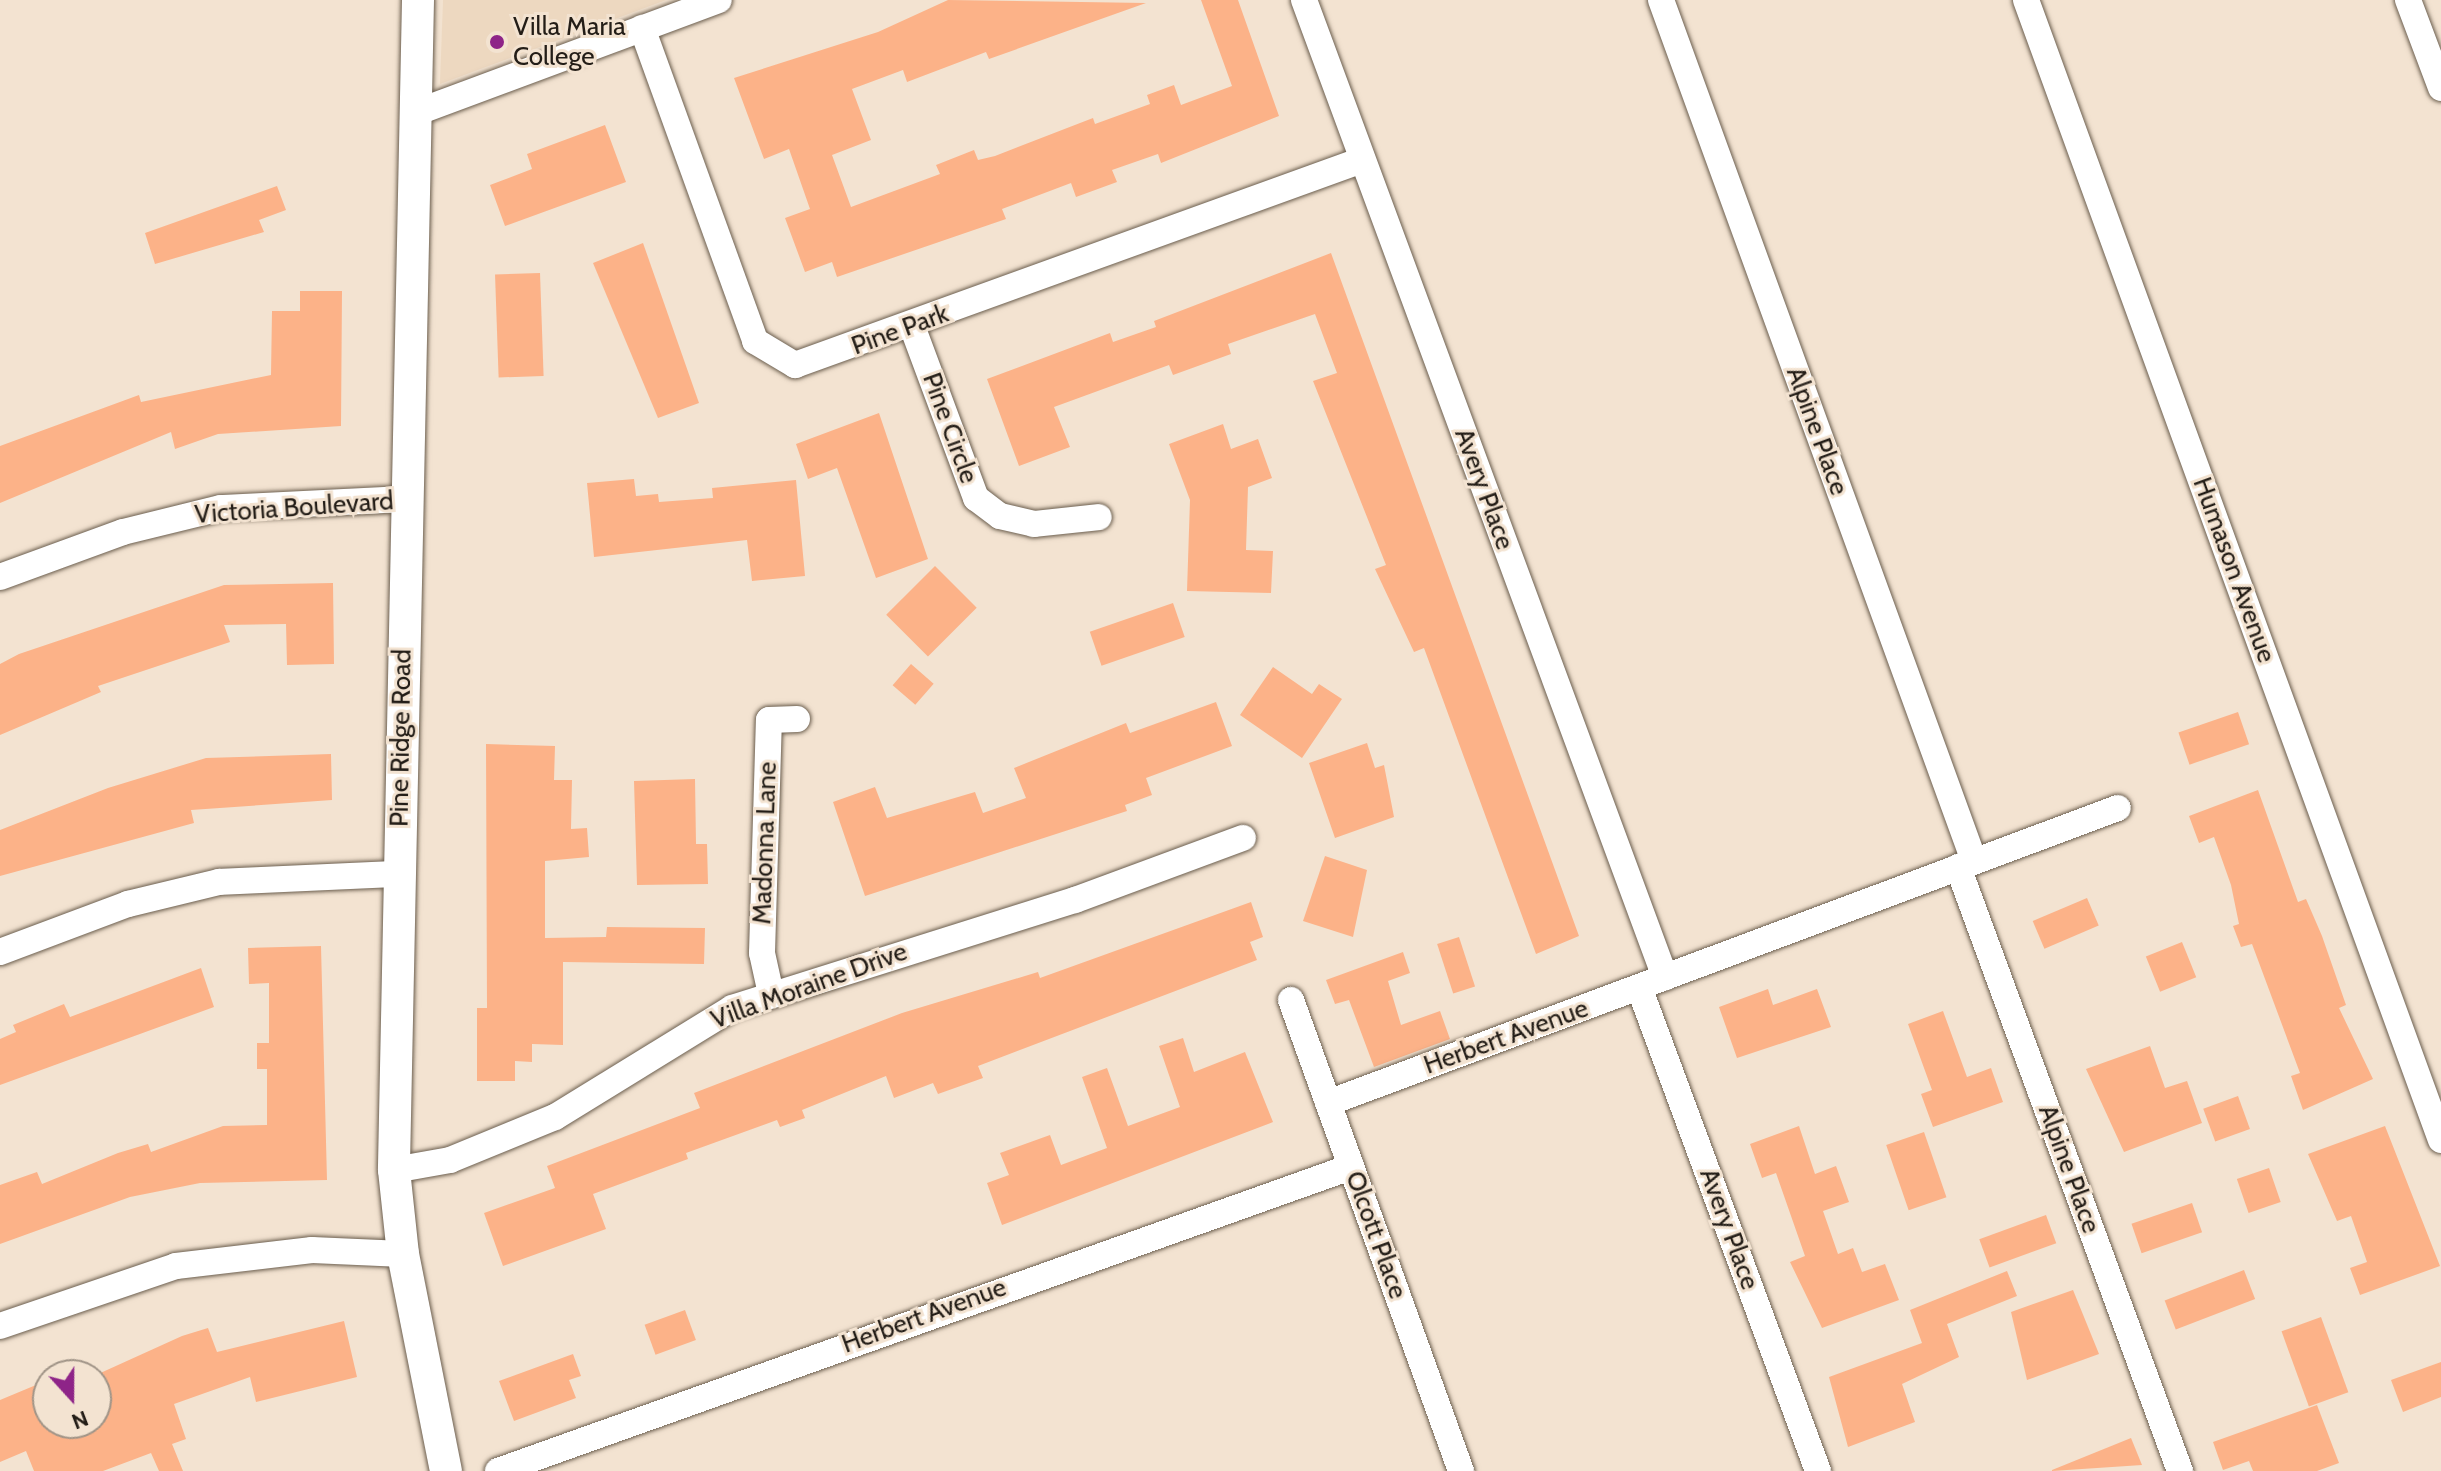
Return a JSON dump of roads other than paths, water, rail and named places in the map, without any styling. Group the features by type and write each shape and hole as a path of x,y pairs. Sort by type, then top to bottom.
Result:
{"street":[{"name":"Pine Ridge Road","path":"418,0 394,1170 403,1254 446,1471"},
{"path":"415,113 719,0"},
{"name":"Avery Place","path":"1304,0 1665,977"},
{"name":"Alpine Place","path":"1661,0 2180,1471"},
{"name":"Humason Avenue","path":"2026,0 2441,1140"},
{"path":"2408,0 2441,88"},
{"name":"Pine Park","path":"642,28 748,325 766,354 795,365 815,362 1362,160"},
{"name":"Pine Circle","path":"912,326 976,498 1000,516 1034,524 1099,517"},
{"name":"Victoria Boulevard","path":"0,577 123,532 221,508 407,499"},
{"name":"Madonna Lane","path":"771,994 762,953 769,720 797,719"},
{"path":"1665,977 2118,808"},
{"name":"Villa Moraine Drive","path":"394,1170 450,1160 555,1117 684,1033 771,994 1075,900 1243,838"},
{"path":"0,952 128,904 219,882 398,874"},
{"name":"Herbert Avenue","path":"1328,1103 1665,977"},
{"name":"Avery Place","path":"1639,987 1818,1471"},
{"name":"Olcott Place","path":"1291,1000 1461,1471"},
{"name":"Herbert Avenue","path":"498,1471 1351,1167"},
{"path":"0,1326 176,1266 312,1250 403,1254"}],"place":[{"name":"Villa Maria College","path":"497,42"}]}
